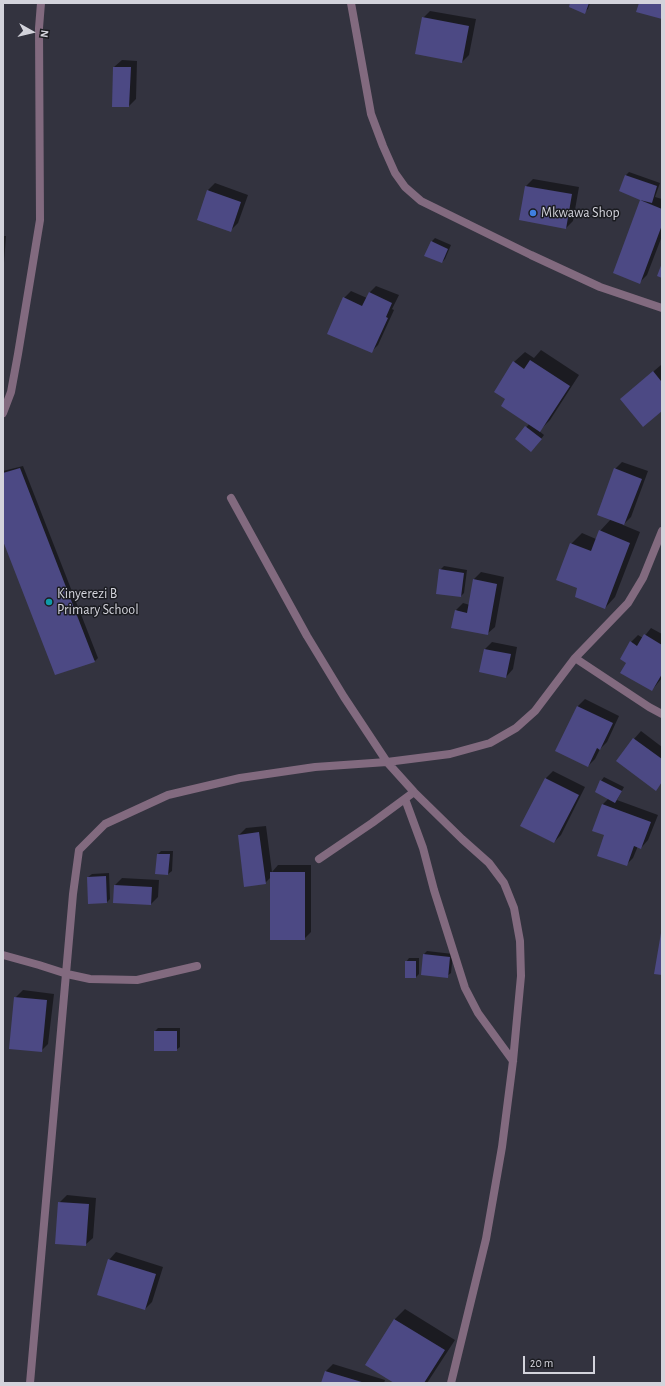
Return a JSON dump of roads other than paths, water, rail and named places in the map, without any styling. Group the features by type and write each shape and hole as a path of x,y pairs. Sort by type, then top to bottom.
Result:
{"street":[{"path":"3,413 11,392 40,220 39,28 41,3"},
{"path":"351,3 371,114 392,166 405,187 421,201 538,258 600,287 662,308"},
{"path":"231,498 307,636 344,697 387,762 414,792 489,863 504,883 514,908 520,941 521,976 513,1061 502,1147 486,1239 451,1383"},
{"path":"30,1383 73,894 79,850 105,824 168,795 240,778 315,767 387,762 450,754 490,744 516,728 535,711 575,658 628,603 643,578 662,531"},
{"path":"575,658 662,714"},
{"path":"319,859 414,792"},
{"path":"405,799 422,848 436,898 465,988 478,1013 513,1061"},
{"path":"3,955 67,974 90,978 137,980 197,966"}],"place":[{"name":"Mkwawa Shop","path":"533,213"},
{"name":"Kinyerezi B Primary School","path":"49,602"}]}
